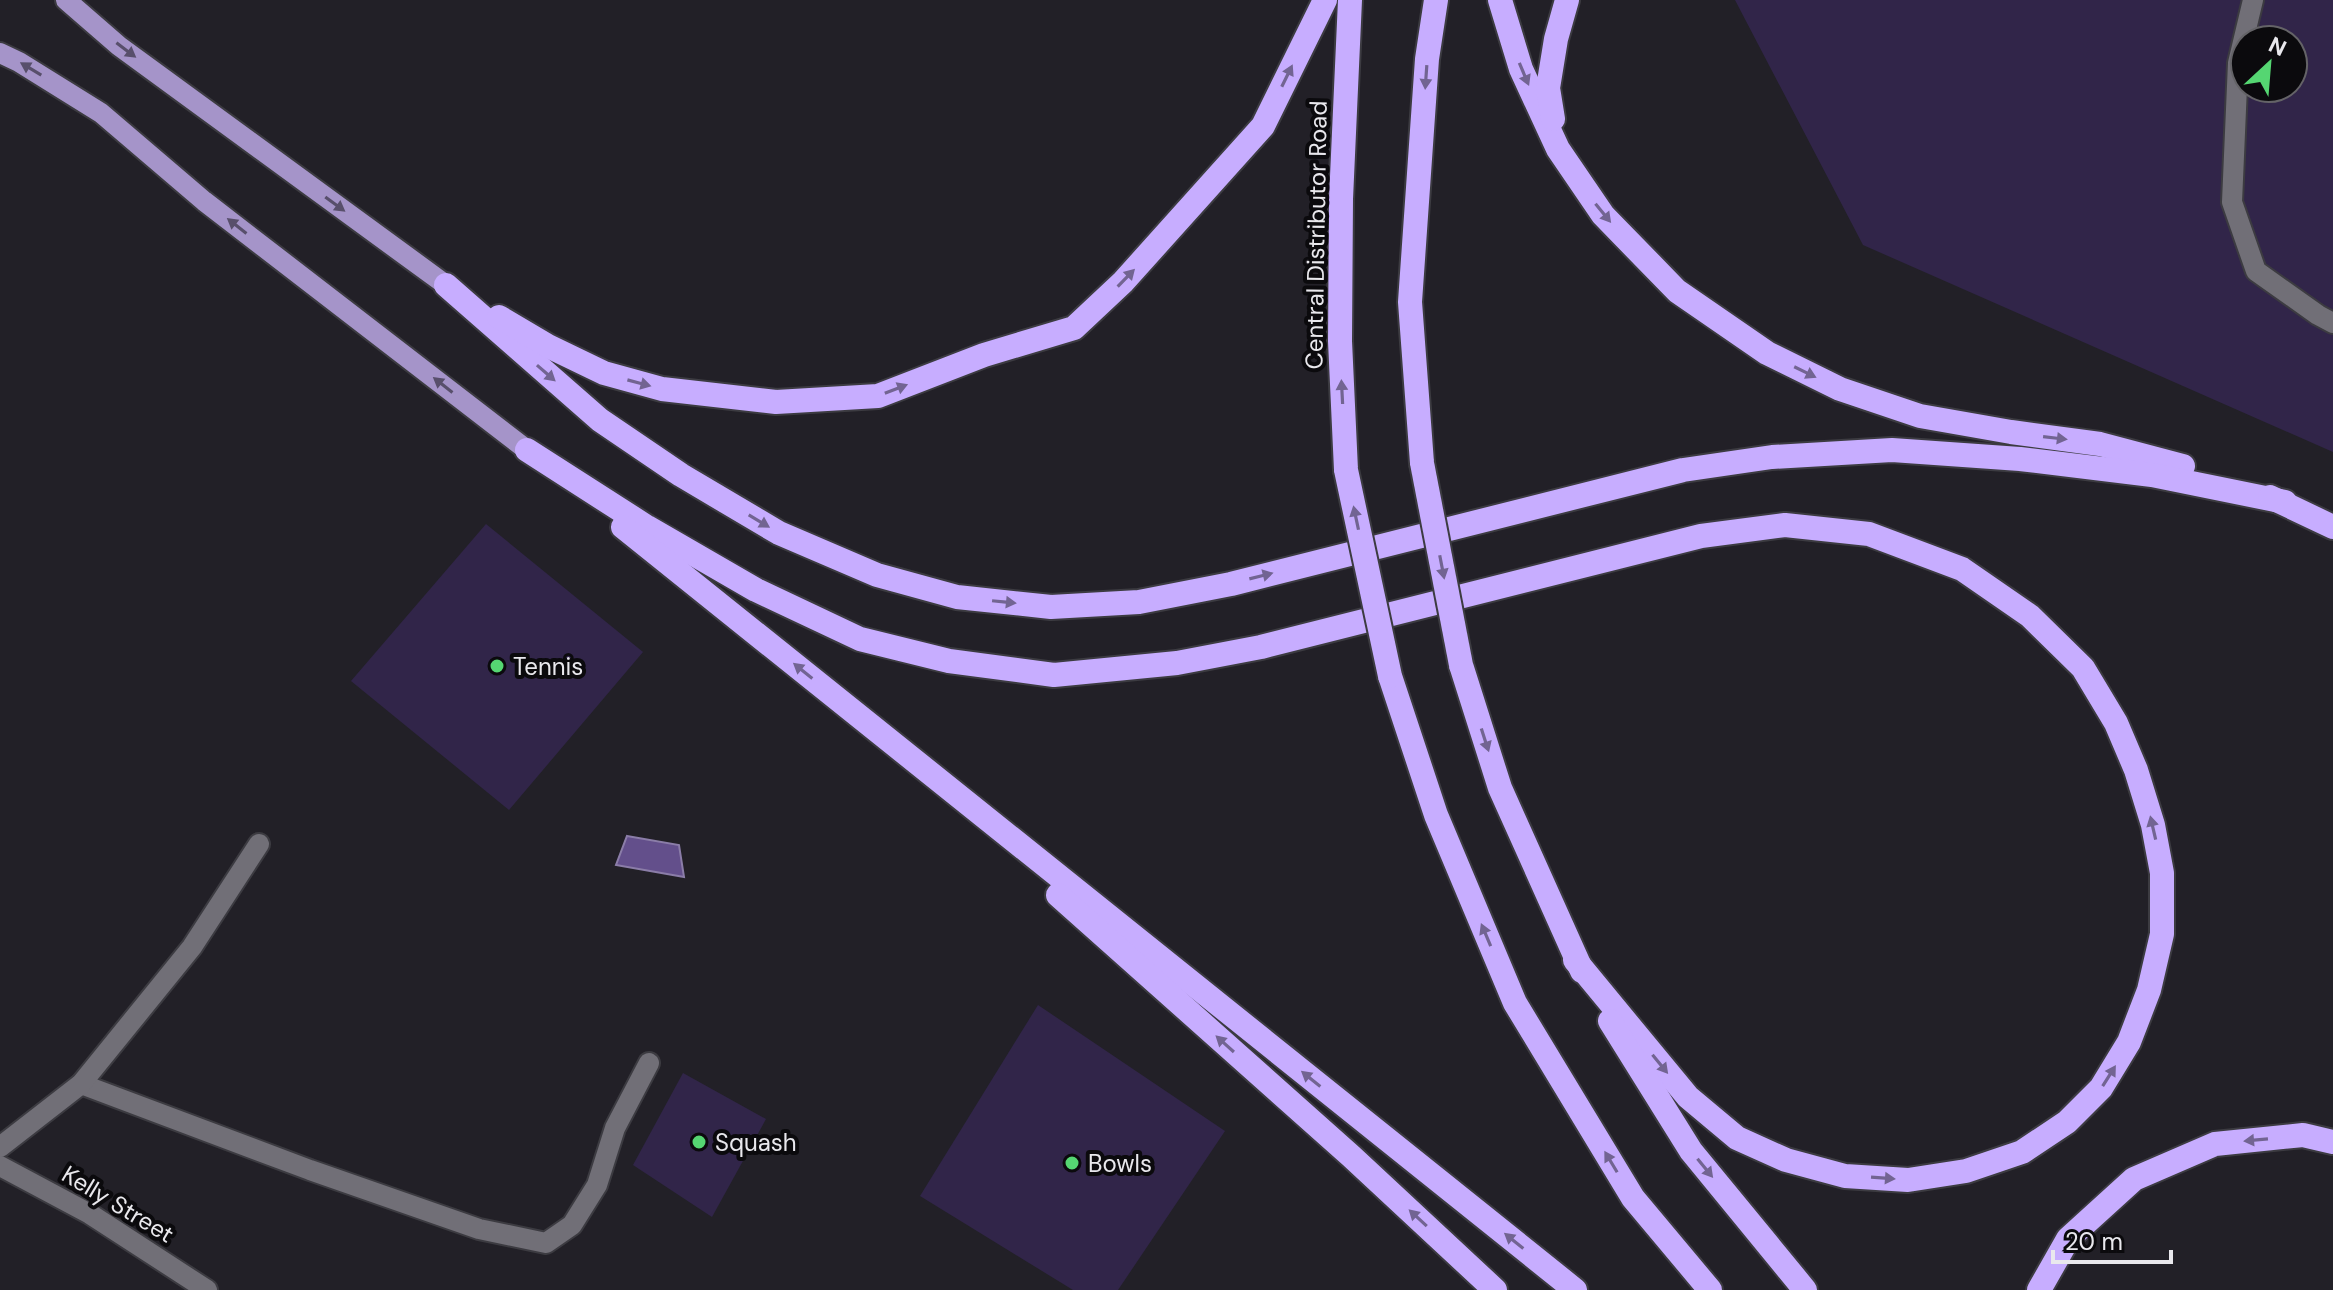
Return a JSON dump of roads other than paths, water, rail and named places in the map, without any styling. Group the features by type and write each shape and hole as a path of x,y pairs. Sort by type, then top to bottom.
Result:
{"highway":[{"path":"446,285 548,346 590,367 662,389 776,402 878,396 984,355 1074,328 1132,272 1263,126 1325,0"},
{"name":"Central Distributor Road","path":"1350,0 1341,199 1340,341 1346,470 1390,676 1436,815 1515,1003 1633,1198 1710,1290"},
{"path":"1436,0 1427,59 1410,302 1422,463 1461,665 1500,788 1575,960 1631,1057 1691,1151 1805,1290"},
{"path":"1500,0 1521,69 1558,149 1603,215 1677,291 1767,353 1840,389 1920,416 2100,444 2201,472 2285,502 2333,527"},
{"path":"1558,149 1548,88 1556,39 1567,0"},
{"path":"446,285 600,420 681,475 779,533 877,575 957,597 1051,607 1139,602 1231,584 1683,470 1772,457 1892,450 2020,459 2152,475 2285,502"},
{"path":"527,450 647,527 756,590 860,639 949,661 1054,675 1177,663 1261,647 1701,536 1785,525 1869,534 1962,569 2030,616 2083,668 2116,723 2136,770 2153,825 2162,873 2162,934 2149,990 2129,1042 2101,1088 2067,1122 2022,1152 1966,1171 1908,1180 1845,1176 1786,1160 1737,1138 1688,1097 1575,960"},
{"path":"527,450 1575,1290"},
{"path":"847,706 1351,1156 1495,1290"},
{"path":"2039,1290 2068,1239 2134,1179 2215,1144 2303,1135 2333,1142"}],"main road":[{"path":"66,0 119,46 446,285"},
{"path":"0,53 101,113 204,201 527,450"}],"street":[{"path":"2253,0 2238,63 2232,202 2256,271 2333,323"},
{"path":"0,1147 81,1084 192,947 259,844"},
{"path":"81,1084 465,1224 546,1243 572,1225 597,1185 615,1128 649,1063"},
{"name":"Kelly Street","path":"0,1166 90,1214 207,1290"}],"place":[{"name":"Tennis","path":"497,666"},
{"name":"Squash","path":"699,1142"},
{"name":"Bowls","path":"1072,1163"}]}
